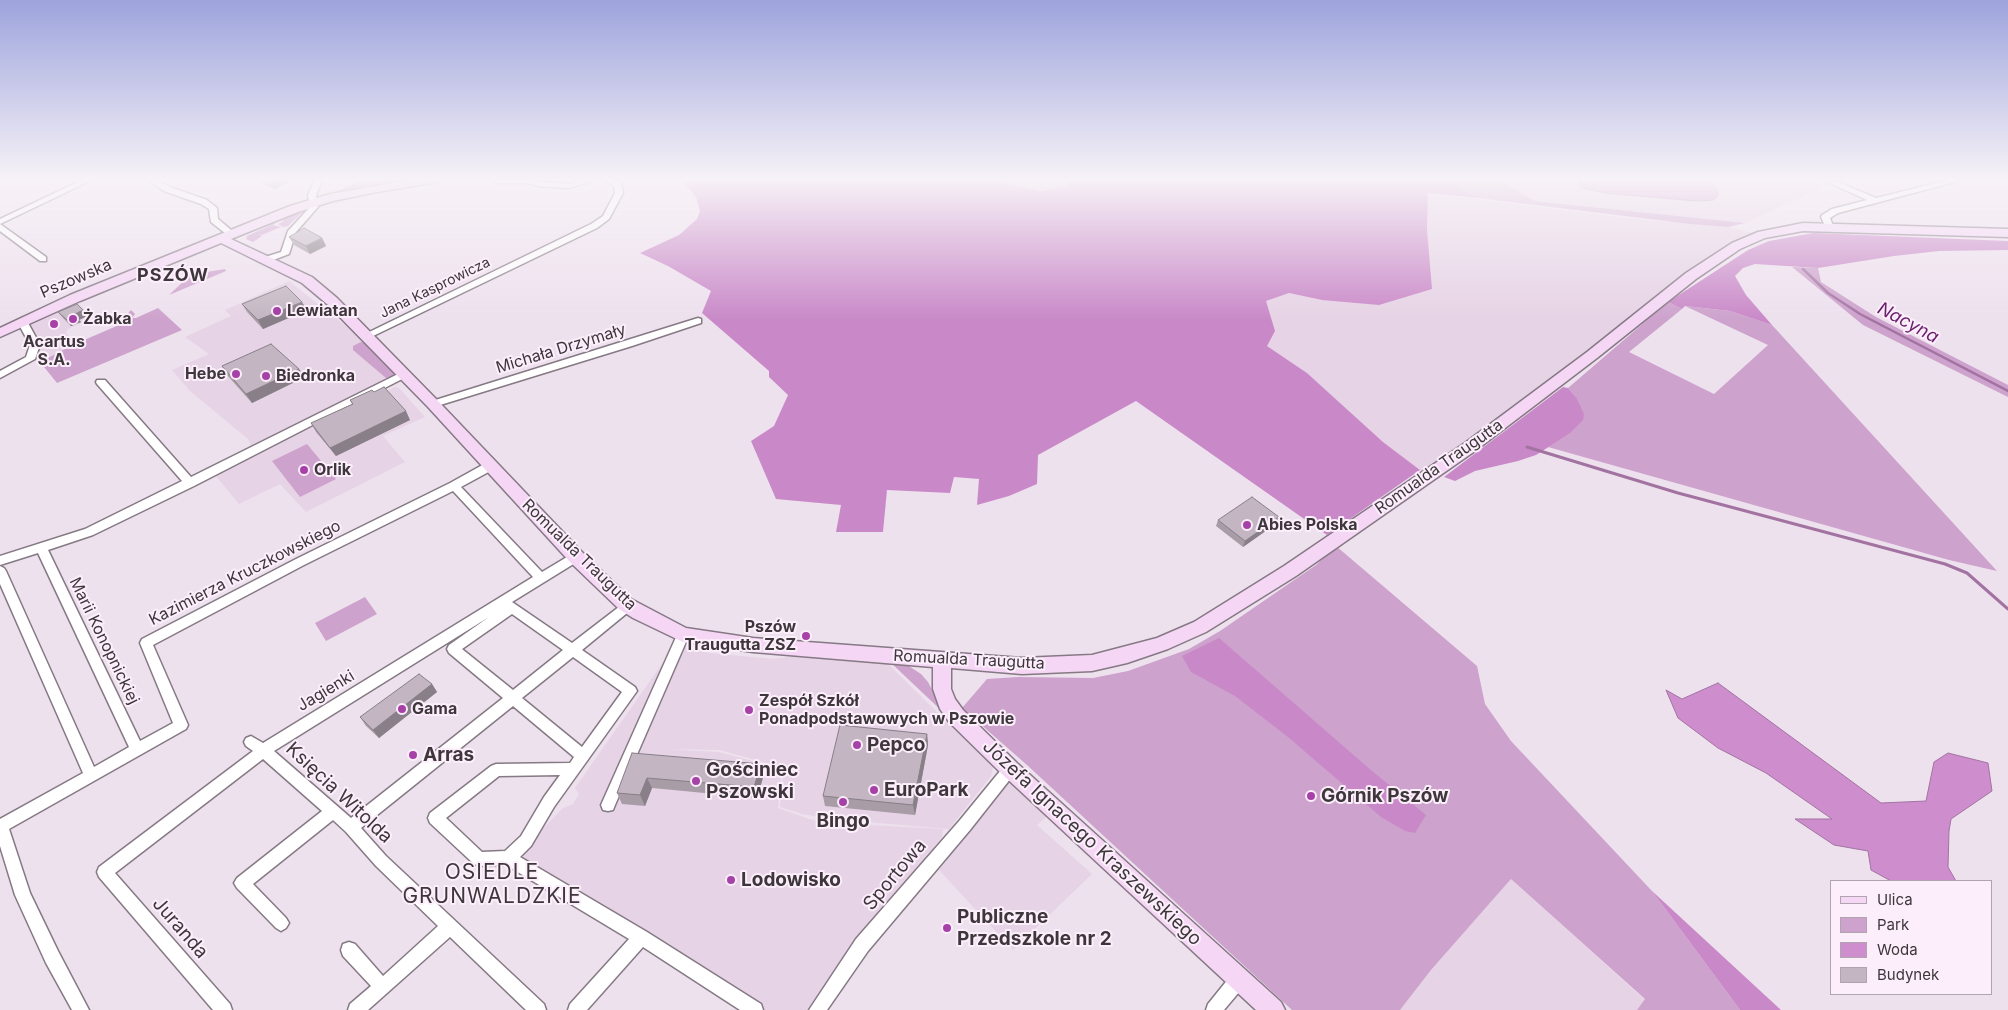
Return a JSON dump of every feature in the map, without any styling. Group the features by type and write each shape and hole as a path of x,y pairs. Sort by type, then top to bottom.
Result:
{"main road":[{"path":"228,237 254,226"}],"street":[{"path":"219,226 228,237"},
{"path":"265,260 285,254 292,231 296,226"},
{"name":"Jana Kasprowicza","path":"366,336 594,226"},
{"name":"Romualda Traugutta","path":"228,237 265,260 307,280 332,301 433,404 576,557 628,606 683,635 754,645 1022,666 1092,663 1162,644 1200,627 1283,576 1470,448 1691,276 1736,246 1762,235 1778,231 1826,226"},
{"name":"Romualda Traugutta","path":"1832,226 2008,233"},
{"path":"0,227 43,259"},
{"name":"Pszowska","path":"0,332 80,296 228,237"},
{"path":"0,375 30,359 35,345 22,321"},
{"name":"Michała Drzymały","path":"433,404 698,321"},
{"path":"0,561 88,532 190,483 404,374"},
{"path":"101,382 190,483"},
{"name":"Kazimierza Kruczkowskiego","path":"1,826 181,725 146,643 300,562 454,486 490,466"},
{"path":"454,486 540,577"},
{"name":"Marii Konopnickiej","path":"41,547 138,749"},
{"name":"Jagienki","path":"104,872 264,751 540,577 576,557"},
{"path":"0,571 91,775"},
{"path":"351,827 628,606"},
{"path":"508,858 526,841 549,802 574,769 630,691 512,607 453,649 583,756"},
{"path":"608,805 683,635"},
{"name":"Józefa Ignacego Kraszewskiego","path":"943,660 941,683 950,708 1010,769 1273,1010"},
{"name":"Księcia Witolda","path":"251,742 264,751 351,827 381,861 538,1010"},
{"path":"574,769 496,770 435,818 479,858 508,858 641,937 755,1010"},
{"name":"Sportowa","path":"817,1010 862,945 965,825 1010,769"},
{"path":"281,923 242,883 332,811"},
{"path":"1,826 23,895 52,957 81,1010"},
{"name":"Juranda","path":"104,872 224,1010"},
{"path":"356,1010 450,926"},
{"path":"576,1010 641,937"},
{"path":"349,950 382,987"},
{"path":"1214,1010 1239,980"}],"shaded area":[{"path":"689,226 1427,226 1432,289 1379,305 1322,300 1289,293 1266,301 1275,331 1267,346 1307,373 1383,442 1420,470 1327,535 1136,401 1038,455 1037,484 1009,496 977,505 979,479 954,477 950,493 887,490 883,532 836,532 841,505 776,499 751,441 774,426 788,395 769,377 769,371 702,313 711,291 668,266 640,253 679,235"},
{"path":"1427,226 1718,226 1762,235 1736,246 1430,475 1420,470 1383,442 1307,373 1267,346 1265,301 1289,293 1322,300 1427,230"},
{"path":"1813,233 2008,241 2008,250 1939,251 1818,268 1755,264 1743,268 1735,276 1746,295 1772,325 1730,311 1685,306 1682,309 1668,302 1748,250 1769,241"},
{"path":"289,281 356,334 394,374 375,389 268,445 395,387 399,388 425,417 383,436 405,462 306,512 280,484 239,504 215,475 253,452 248,439 190,391 172,370 209,354 185,337 231,316 225,310"},
{"path":"75,300 92,318 68,329 66,332 74,346 39,362 36,359 39,349 28,321"},
{"path":"1563,387 1568,388 1576,397 1584,414 1583,420 1569,434 1536,455 1475,471 1455,481 1444,477"},
{"path":"1219,638 1372,771 1426,815 1415,833 1405,831 1381,817 1288,737 1235,696 1191,672 1182,656"},
{"path":"687,647 709,653 774,659 794,656 888,664 993,767 991,776 949,829 831,819 802,814 780,807 784,768 720,750 665,749 719,752 782,769 778,808 812,820 943,829 942,837 838,968 813,1010 757,1010 516,856 563,808 573,804 579,794 575,788 671,651"},
{"path":"1016,779 1051,813 1037,825 1092,874 1013,950 939,870 1004,781"},
{"path":"1511,879 1645,1000 1637,1010 1400,1010 1431,970"},
{"path":"1652,891 1781,1010 1740,1010"}],"green space":[{"path":"269,226 281,227 262,235 258,234 262,236 253,242 246,239 247,236"},
{"path":"1792,267 1818,268 1821,282 1876,317 2008,385 2008,397 1863,325"},
{"path":"225,269 226,271 169,295 194,274"},
{"path":"1668,302 1682,309 1629,352 1714,394 1768,345 1685,306 1730,311 1772,325 1997,571 1949,560 1548,447 1569,434 1576,397 1568,388"},
{"path":"158,308 182,330 57,383 40,362 75,344 126,322 128,320 122,320 131,310 135,314 132,318 136,318"},
{"path":"361,342 366,343 395,373 393,377 386,378 353,350 353,346"},
{"name":"Orlik","path":"307,444 336,479 300,497 272,461"},
{"name":"Górnik Pszów","path":"1336,546 1477,666 1485,704 1511,741 1652,891 1740,1010 1637,1010 1645,999 1511,879 1431,970 1400,1010 1292,1010 1027,765 962,708 987,679 1018,677 1093,678 1128,671 1189,649 1220,631 1316,565"},
{"path":"365,597 377,614 326,641 315,623"},
{"path":"889,661 906,664 921,674 928,682 944,713"}],"water":[{"path":"1718,683 1881,803 1926,801 1934,762 1948,753 1988,763 1992,791 1951,819 1948,867 1955,880 1889,880 1871,870 1868,851 1834,845 1795,819 1832,819 1766,773 1718,748 1678,718 1666,690 1682,699"}],"building":[{"path":"304,228 322,238 306,246 289,237"},
{"path":"286,286 302,302 258,320 242,304"},
{"path":"77,304 83,310 75,314 77,316 67,320 58,312"},
{"name":"Biedronka","path":"271,344 299,369 246,394 222,366"},
{"path":"384,387 406,411 330,448 311,423 353,404 350,400"},
{"name":"Abies Polska","path":"1252,497 1279,517 1245,541 1218,520"},
{"path":"419,674 432,684 373,730 360,717"},
{"name":"EuroPark","path":"840,725 927,734 913,805 823,796"},
{"path":"632,753 761,764 754,787 647,778 640,795 617,793"}],"waterway":[{"name":"Nacyna","path":"1803,269 1828,293 1860,314 2008,391"},
{"path":"1527,447 1678,493 1945,564 1967,573 2008,609"}],"place":[{"name":"Lewiatan","path":"277,311"},
{"name":"Żabka","path":"73,319"},
{"name":"Acartus S.A.","path":"54,324"},
{"name":"Hebe","path":"236,374"},
{"name":"Biedronka","path":"266,376"},
{"name":"Orlik","path":"304,470"},
{"name":"Abies Polska","path":"1247,525"},
{"name":"Pszów Traugutta ZSZ","path":"806,636"},
{"name":"Gama","path":"402,709"},
{"name":"Zespół Szkół Ponadpodstawowych w Pszowie","path":"749,710"},
{"name":"Pepco","path":"857,745"},
{"name":"Arras","path":"413,755"},
{"name":"Gościniec Pszowski","path":"696,781"},
{"name":"EuroPark","path":"874,790"},
{"name":"Górnik Pszów","path":"1311,796"},
{"name":"Bingo","path":"843,802"},
{"name":"Lodowisko","path":"731,880"},
{"name":"Publiczne Przedszkole nr 2","path":"947,928"}],"district":[{"name":"PSZÓW","path":"173,276"},
{"name":"OSIEDLE GRUNWALDZKIE","path":"492,885"}]}
